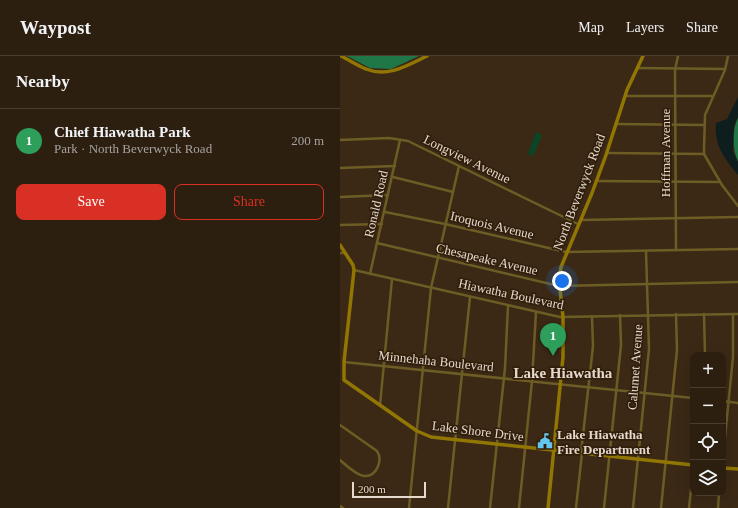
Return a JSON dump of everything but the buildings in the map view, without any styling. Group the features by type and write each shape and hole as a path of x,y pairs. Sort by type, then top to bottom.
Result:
{"street":[{"path":"341,56 368,70 383,72 398,70 427,56"},
{"name":"North Beverwyck Road","path":"548,508 563,346 563,317 559,286 561,267 607,153 625,96 643,56"},
{"name":"Hoffman Avenue","path":"676,250 675,96 678,56"},
{"path":"728,56 725,69 705,115 704,154 720,182 738,206"},
{"path":"637,68 725,69"},
{"path":"625,96 712,96"},
{"path":"616,124 704,125"},
{"name":"Longview Avenue","path":"340,140 389,138 408,141 579,222"},
{"name":"Ronald Road","path":"370,274 393,178 400,139"},
{"path":"607,153 704,154"},
{"path":"340,168 395,166"},
{"path":"409,508 431,288 459,166"},
{"path":"393,178 453,192"},
{"path":"596,181 720,182"},
{"path":"340,197 388,195"},
{"name":"Iroquois Avenue","path":"385,212 445,224 566,252 738,249"},
{"path":"579,222 738,217"},
{"path":"340,225 382,224"},
{"name":"Chesapeake Avenue","path":"377,243 559,286 738,282"},
{"path":"340,245 353,265 354,270"},
{"name":"Calumet Avenue","path":"633,508 649,349 646,251"},
{"path":"340,253 345,253"},
{"name":"Hiawatha Boulevard","path":"354,270 560,317 738,314"},
{"name":"Lake Shore Drive","path":"354,270 343,378 345,381 417,431 426,436 456,440 690,464"},
{"path":"380,406 392,279"},
{"path":"448,508 470,297"},
{"path":"490,508 504,378 508,306"},
{"path":"519,508 532,381 536,312"},
{"path":"661,508 677,350 676,314"},
{"path":"704,314 705,352"},
{"path":"726,430 733,348 733,314"},
{"path":"604,508 621,345 620,315"},
{"path":"576,508 593,346 592,316"},
{"path":"733,348 738,348"},
{"name":"Minnehaha Boulevard","path":"344,362 690,398"},
{"path":"726,402 738,402"},
{"path":"340,427 377,451 380,460 379,465 373,472 366,476 361,475 340,460"},
{"path":"726,468 738,469"},
{"path":"689,508 690,496"},
{"path":"718,508 719,496"}],"green space":[{"path":"347,56 419,56 391,69 370,68"},
{"path":"738,117 738,162 734,140"},
{"path":"536,132 542,135 533,156 528,154"}],"shaded area":[{"path":"738,97 738,117 734,126 733,151 738,162 738,175 724,157 718,145 716,123 727,119"}],"place":[{"name":"Chief Hiawatha Park","path":"553,356"},
{"name":"Lake Hiawatha Fire Department","path":"545,441"}],"district":[{"name":"Lake Hiawatha","path":"563,373"}]}
